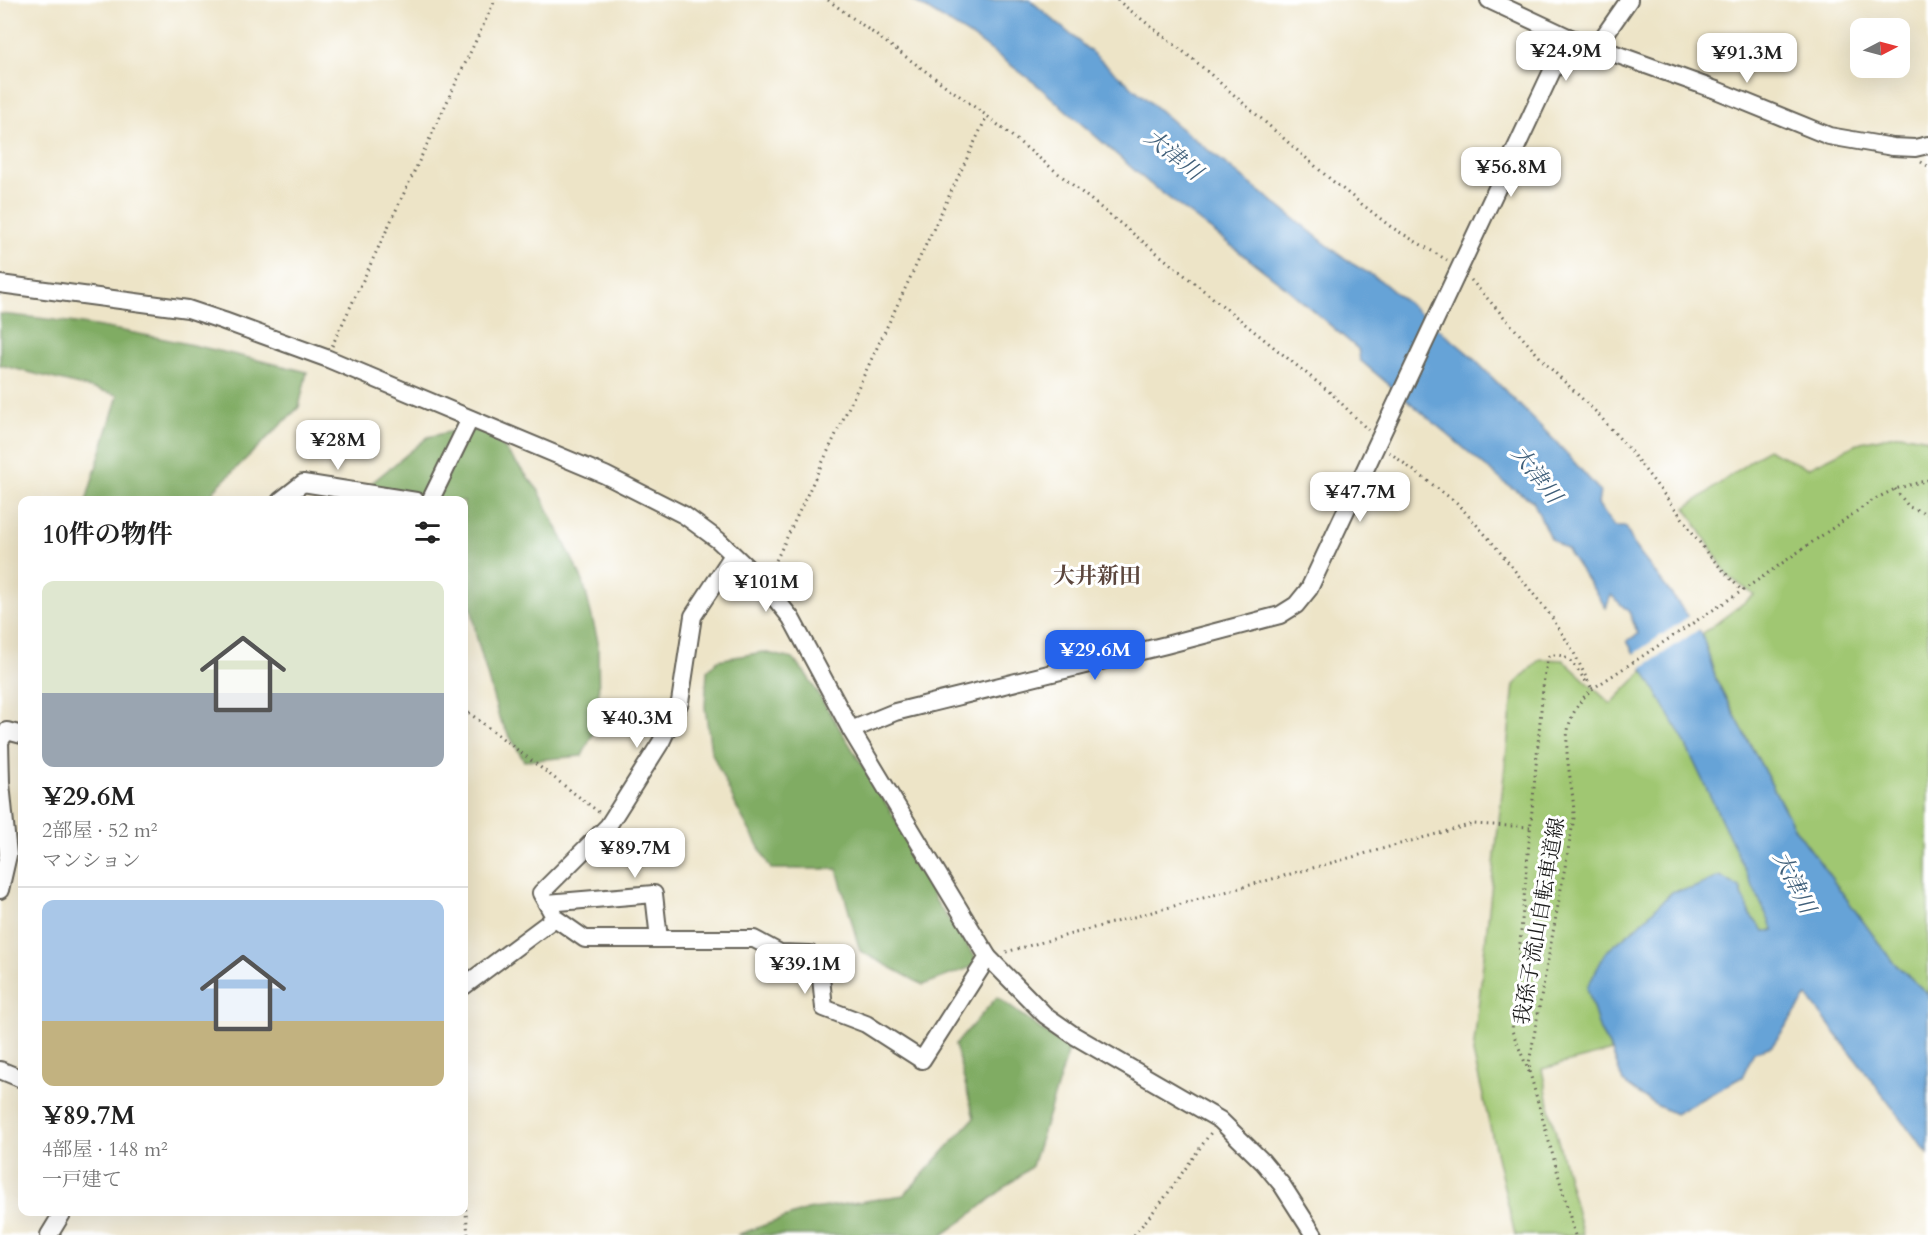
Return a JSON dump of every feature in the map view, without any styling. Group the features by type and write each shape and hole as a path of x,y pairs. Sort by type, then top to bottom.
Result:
{"street":[{"path":"1488,0 1568,37 1716,90 1829,136 1893,147 1928,146"},
{"path":"1597,46 1629,0"},
{"path":"850,729 895,712 1280,615 1296,606 1309,589 1568,37"},
{"path":"0,284 188,309 326,358 605,475 684,515 718,540 761,581 791,618 850,729 988,957 1045,1015 1075,1036 1220,1120 1263,1162 1282,1185 1314,1235"},
{"path":"432,496 470,419"},
{"path":"286,496 303,483 385,496"},
{"path":"733,555 693,616 680,702 661,742 611,821 541,893 551,910 585,939 754,939 780,953 810,954 820,967 824,1008 866,1024 922,1060 988,957"},
{"path":"0,890 10,857 1,783 0,741 7,731 18,734"},
{"path":"468,983 551,910 654,894 659,939"},
{"path":"0,1070 18,1077"},
{"path":"49,1235 61,1216"}],"path":[{"path":"326,358 495,0"},
{"path":"828,0 987,116 1332,394 1386,450 1457,503 1491,541 1551,616 1572,649 1592,689"},
{"path":"1117,0 1194,60 1330,179 1391,227 1460,268 1546,364 1597,412 1628,448 1707,553 1742,591"},
{"path":"761,581 772,571 987,116"},
{"name":"我孫子流山自転車道線","path":"1575,1235 1529,1064 1574,818 1566,749 1566,730 1573,712 1581,699 1592,689 1742,591 1873,500 1895,489 1928,480"},
{"path":"1895,489 1910,507 1928,514"},
{"path":"1531,1077 1512,1031 1544,677 1550,656 1557,654 1565,656 1592,689"},
{"path":"468,712 611,821"},
{"path":"988,957 1473,824 1530,827"},
{"path":"1134,1235 1163,1200 1220,1120"},
{"path":"466,1216 468,1235"}],"green space":[{"path":"0,314 116,330 193,345 307,372 299,407 214,490 212,496 88,496 118,395 0,365"},
{"path":"461,429 491,432 539,491 583,581 598,641 599,721 582,756 524,761 499,718 476,635 468,585 468,496 356,496 428,437"},
{"path":"1900,434 1928,439 1928,994 1892,961 1794,827 1716,679 1702,634 1754,595 1728,576 1686,508 1767,449 1808,468 1861,442"},
{"path":"763,652 793,659 806,674 911,844 935,900 980,964 923,985 860,951 837,869 771,869 737,808 711,751 705,707 707,671 718,660"},
{"path":"1540,659 1563,660 1611,704 1644,670 1683,739 1775,931 1764,931 1750,915 1740,888 1720,877 1691,889 1673,891 1640,924 1606,952 1600,1031 1612,1051 1542,1069 1551,1114 1583,1235 1515,1235 1473,1053 1514,685"},
{"path":"997,997 1069,1050 1032,1166 942,1235 737,1235 807,1210 904,1195 974,1118 955,1045"}],"water":[{"name":"大津川","path":"912,0 1030,0 1178,126 1346,260 1380,280 1470,355 1557,443 1600,491 1598,504 1614,527 1626,527 1635,547 1702,634 1716,680 1794,827 1892,961 1928,994 1928,1154 1807,996 1772,1046 1754,1052 1742,1077 1675,1114 1654,1104 1623,1082 1612,1051 1600,1031 1587,988 1606,952 1640,924 1673,891 1691,889 1720,876 1740,888 1750,915 1764,931 1774,931 1683,739 1627,641 1638,634 1629,612 1611,595 1606,608 1567,550 1550,538 1533,501 1506,484 1360,360 1358,349 1284,286 1149,183 1036,84 976,39"}],"pier":[{"path":"1691,615 1701,628 1640,669 1632,655"}],"district":[{"name":"大井新田","path":"1097,575"}]}
